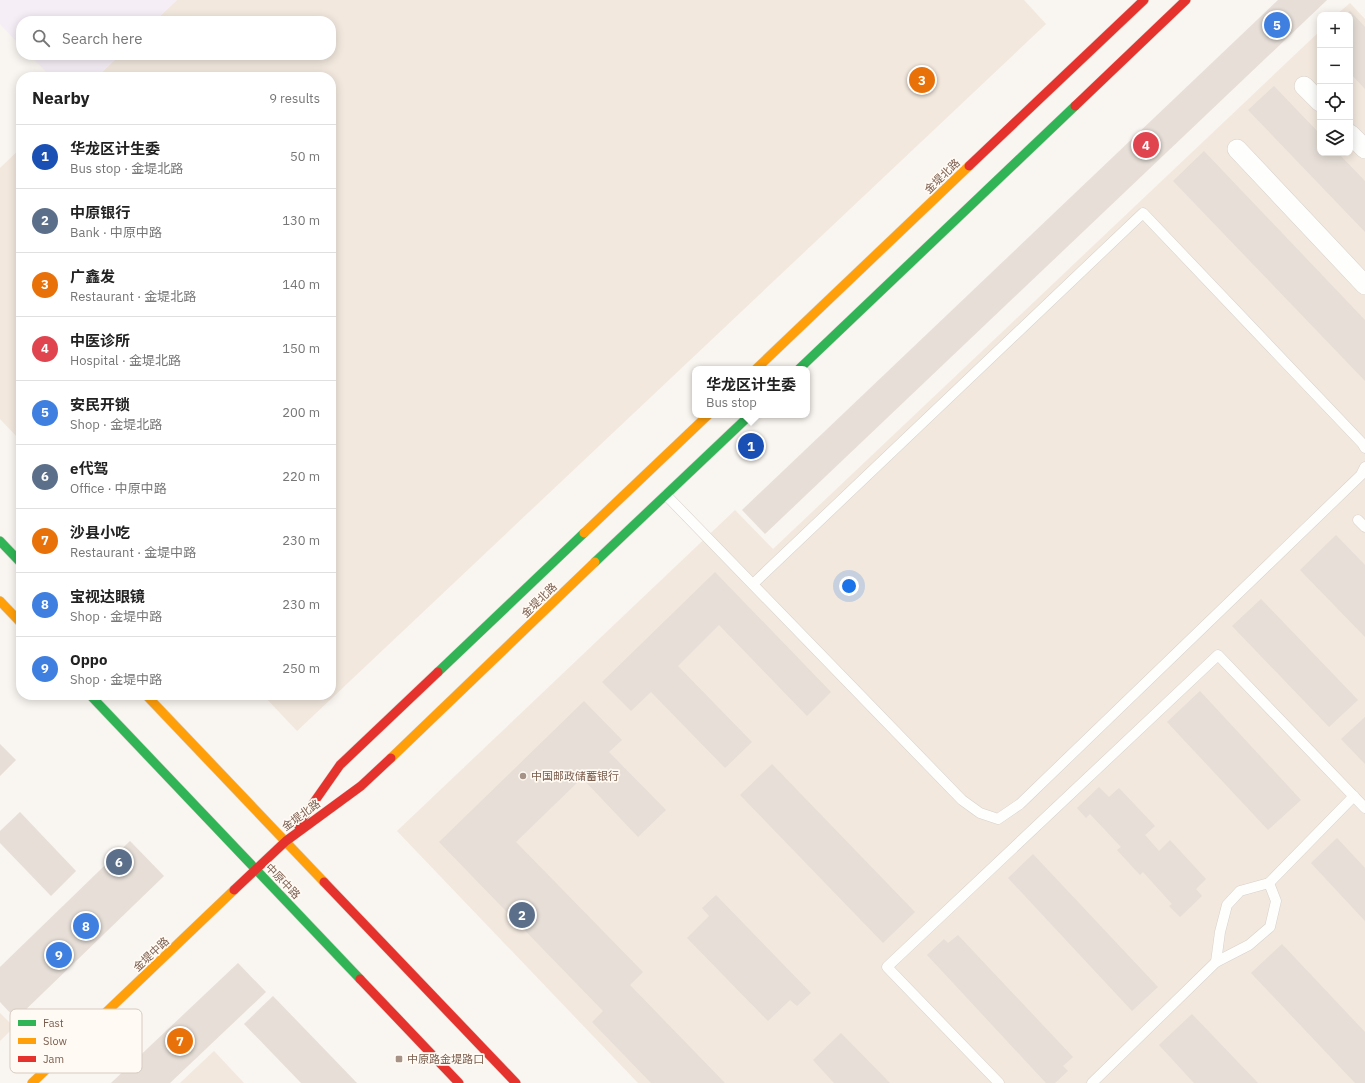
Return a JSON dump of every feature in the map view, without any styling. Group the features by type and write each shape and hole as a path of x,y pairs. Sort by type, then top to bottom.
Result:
{"street":[{"name":"金堤北路","path":"759,366 1144,0"},
{"path":"802,366 1186,0"},
{"path":"1304,86 1317,99"},
{"path":"1353,137 1365,150"},
{"path":"1237,149 1365,284"},
{"name":"金堤北路","path":"286,841 340,765 705,418"},
{"name":"金堤北路","path":"286,841 361,786 747,418"},
{"path":"0,541 16,558"},
{"path":"0,601 16,618"},
{"name":"中原中路","path":"95,700 459,1083"},
{"path":"151,700 516,1083"},
{"name":"金堤中路","path":"110,1009 286,841"},
{"name":"金堤中路","path":"32,1083 43,1073"}],"lane":[{"path":"753,584 1143,213 1357,437 1365,448"},
{"path":"666,495 962,800 980,813 998,818 1020,804 1362,475 1365,467"},
{"path":"999,1083 888,967 1218,655 1365,808"},
{"path":"1216,962 1220,932 1227,905 1240,891 1268,883 1354,796"},
{"path":"1092,1083 1216,962 1248,945 1270,927 1276,901 1268,883"}],"shaded area":[{"path":"0,0 177,0 160,16 16,16 16,41 0,24"},
{"path":"177,0 1024,0 1046,24 336,694 336,72 102,72 115,60 336,60 336,16 160,16"},
{"path":"1350,3 1365,19 1365,1083 638,1083 397,831 735,510 773,549 1317,34 1317,156 1353,156 1353,12 1340,12"},
{"path":"35,60 115,60 102,72 46,72"},
{"path":"16,153 16,436 0,419 0,168"},
{"path":"268,700 330,700 297,731"},
{"path":"0,1013 10,1023 10,1031 0,1041"},
{"path":"214,1051 244,1083 180,1083"}],"building":[{"path":"1278,0 1327,0 765,534 742,510"},
{"path":"1353,14 1365,27 1365,89 1353,76"},
{"path":"1274,86 1317,131 1317,156 1341,156 1365,181 1365,232 1248,110"},
{"path":"1204,151 1365,320 1365,381 1173,181"},
{"path":"1336,535 1365,565 1365,637 1300,570"},
{"path":"715,572 831,692 807,716 719,625 678,666 752,742 725,768 651,692 631,711 602,682"},
{"path":"1261,599 1358,700 1329,727 1232,626"},
{"path":"1200,691 1301,800 1268,830 1167,722"},
{"path":"584,701 622,740 609,752 666,810 638,837 582,778 516,842 643,972 630,985 725,1083 651,1083 592,1022 603,1011 439,842"},
{"path":"1365,717 1365,764 1341,739"},
{"path":"0,744 16,760 0,776"},
{"path":"772,764 915,912 883,943 740,795"},
{"path":"1099,787 1109,797 1119,788 1155,826 1145,835 1159,851 1170,840 1206,879 1196,889 1202,896 1180,917 1169,906 1172,904 1143,872 1140,875 1117,850 1121,847 1090,814 1086,818 1077,808"},
{"path":"20,812 76,871 51,896 0,843 0,831"},
{"path":"1337,838 1365,868 1365,921 1311,863"},
{"path":"130,841 164,876 26,1009 10,1009 10,1013 0,1002 0,967"},
{"path":"1033,854 1158,987 1132,1011 1008,878"},
{"path":"716,895 811,993 797,1006 790,1000 768,1021 687,938 709,916 702,908"},
{"path":"958,935 1073,1057 1063,1066 1068,1071 1055,1083 1046,1083 927,955 944,939 948,943"},
{"path":"1282,944 1365,1032 1365,1083 1355,1083 1251,973"},
{"path":"238,963 266,992 170,1083 111,1083 122,1073 142,1073 142,1054"},
{"path":"273,996 357,1083 301,1083 244,1024"},
{"path":"1192,1014 1258,1083 1194,1083 1159,1045"},
{"path":"841,1033 890,1083 834,1083 813,1060"}],"traffic: fast":[{"path":"802,366 1075,106"},
{"path":"595,562 747,418"},
{"path":"438,672 584,533"},
{"path":"0,541 16,558"},
{"path":"95,700 360,979"}],"traffic: slow":[{"path":"759,366 969,166"},
{"path":"584,533 705,418"},
{"path":"391,758 595,562"},
{"path":"0,601 16,618"},
{"path":"151,700 324,882"},
{"path":"109,1009 234,890"},
{"path":"32,1083 42,1073"}],"traffic: jam":[{"path":"969,166 1144,0"},
{"path":"1075,106 1186,0"},
{"path":"298,825 340,765 438,672"},
{"path":"234,890 286,841 361,786 391,758"},
{"path":"324,882 516,1083"},
{"path":"360,979 459,1083"}],"place":[{"name":"安民开锁","path":"1277,25"},
{"name":"广鑫发","path":"922,80"},
{"name":"中医诊所","path":"1146,145"},
{"name":"华龙区计生委","path":"751,446"},
{"name":"中国邮政储蓄银行","path":"523,776"},
{"name":"e代驾","path":"119,862"},
{"name":"中原银行","path":"522,915"},
{"name":"宝视达眼镜","path":"86,926"},
{"name":"Oppo","path":"59,955"},
{"name":"沙县小吃","path":"180,1041"},
{"name":"中原路金堤路口","path":"399,1059"}]}
